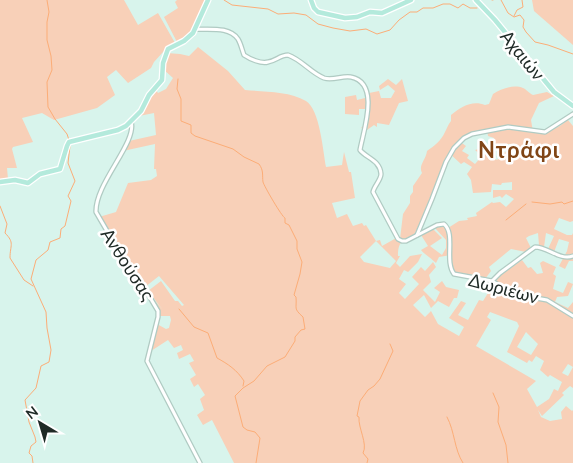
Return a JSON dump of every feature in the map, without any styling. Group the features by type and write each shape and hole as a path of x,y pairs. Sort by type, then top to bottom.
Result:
{"main road":[{"path":"0,182 15,180 28,183 40,174 58,170 62,165 69,142 122,129 141,111 149,95 162,80 164,61 168,49 188,37 195,29 208,0"},
{"path":"311,0 317,12 345,18 356,17 370,12 382,13 411,0"},
{"name":"Αχαιών","path":"476,0 502,28 554,93 573,106"}],"street":[{"name":"Δωριέων","path":"195,29 216,29 234,35 240,42 244,55 260,62 267,63 281,56 288,55 326,78 349,76 358,80 366,90 368,110 367,126 360,150 375,161 381,172 374,188 374,193 399,240 404,241 438,224 445,225 448,229 450,267 453,273 458,276 474,277 492,282 514,294 547,300 573,316"},
{"path":"417,235 447,159 464,138 472,134 508,127 545,132 573,114"},
{"name":"Ανθούσας","path":"131,121 132,126 127,144 99,195 96,212 122,258 139,279 157,309 158,317 147,361 200,463"},
{"path":"492,282 500,273 536,247 566,258 573,256"}],"shaded area":[{"path":"0,0 124,0 138,25 158,13 175,43 163,52 151,68 128,83 116,70 107,77 115,95 97,108 54,120 42,113 22,118 33,142 13,147 17,168 7,168 8,179 0,180"},
{"path":"177,0 206,0 190,33 177,42 164,17 178,8 175,2"},
{"path":"532,0 573,0 573,45 534,11"},
{"path":"198,47 228,71 245,90 292,95 306,101 315,113 318,122 326,167 342,165 344,152 349,172 351,172 355,198 332,203 337,218 347,214 353,226 362,223 364,226 366,225 376,241 380,240 382,246 398,237 400,239 403,214 410,203 413,186 422,173 421,167 427,151 441,138 451,121 451,115 471,104 489,104 493,94 511,87 523,88 533,95 547,92 554,96 539,103 531,120 533,132 552,130 568,120 573,126 573,221 570,222 559,218 554,229 567,235 572,235 573,233 573,261 569,261 565,269 559,266 567,251 569,242 559,239 554,252 548,249 554,236 546,233 544,247 539,245 538,233 529,236 526,238 531,248 526,252 511,249 489,267 491,271 485,279 456,274 453,271 451,255 439,257 436,263 424,253 421,250 428,246 421,235 433,229 442,238 430,246 442,255 446,248 446,240 435,228 441,225 448,228 459,221 477,216 476,213 492,202 500,202 506,207 514,199 506,194 502,198 500,196 493,198 493,190 512,190 512,182 502,183 501,185 492,184 491,192 473,193 471,180 467,174 472,167 464,162 461,164 449,153 445,159 431,200 414,235 404,240 400,245 398,256 400,256 396,263 400,267 410,256 422,254 418,262 408,272 404,270 399,279 406,284 399,293 405,299 419,284 412,277 421,267 425,271 433,262 436,267 429,275 431,282 423,290 435,302 440,292 434,288 442,281 446,287 459,290 457,298 454,298 449,307 438,301 431,308 424,295 413,305 425,317 431,311 438,324 459,336 464,327 449,318 461,301 466,303 458,315 468,320 479,300 483,301 488,293 482,289 487,280 495,282 501,275 522,260 528,268 531,267 537,274 543,273 540,263 543,261 556,267 553,274 556,276 553,289 563,293 568,282 573,284 568,296 557,297 555,302 568,308 573,302 573,367 573,388 570,386 562,393 564,395 542,416 538,410 541,417 550,421 562,419 561,412 566,406 573,410 573,463 234,463 212,420 203,425 197,415 204,410 200,399 205,395 198,384 194,387 190,379 196,375 189,363 194,361 190,354 179,359 177,353 183,350 181,345 174,348 168,340 151,351 157,324 166,329 169,328 171,320 170,316 159,316 149,294 163,310 148,291 161,281 175,301 178,301 182,306 184,305 159,276 145,287 138,273 125,259 99,217 116,212 128,183 151,180 157,176 156,169 154,169 155,144 123,151 129,141 156,135 154,113 139,116 149,97 156,90 158,93 166,89 173,78 163,69 167,53 189,56","holes":["487,130 488,136 494,138 493,144 502,149 507,144 511,144 511,148 524,149 522,155 512,156 511,151 505,152 497,160 486,152 485,147 475,150 482,156 475,164 467,158 469,155 462,151 466,146 459,141 467,134","376,241 396,261 390,268 364,262 360,257","490,312 517,322 519,326 507,352 527,363 529,360 532,362 536,356 544,361 540,370 548,377 550,375 562,382 558,391 554,389 549,399 537,407 527,389 536,381 476,346 491,320 487,317","526,332 538,344 531,355 517,347","568,364 573,367 568,376 562,373"]},
{"path":"388,79 396,85 402,79 408,101 399,103 389,125 377,123 377,127 374,125 367,130 361,128 366,123 367,109 359,109 359,115 345,114 345,97 356,95 357,100 369,97 369,93 379,91 381,98 391,98 395,91 388,85 380,90 379,86"}],"waterway":[{"path":"47,0 49,12 47,40 52,70 47,82 48,107 67,134 69,140"},
{"path":"224,0 232,5 268,9 278,14 294,13 306,15 318,24 333,28 350,31 366,29 377,34 390,30 410,12 417,12 423,8 433,8 443,4 450,4 458,8 463,4 470,8 477,8"},
{"path":"501,0 508,13 514,17 520,15 524,20 523,27 535,42 573,54"},
{"path":"514,16 517,10 523,7 522,0"},
{"path":"178,79 177,89 181,99 181,121 191,125 191,133 195,136 233,149 261,166 264,185 297,241 297,249 302,262 294,295 296,297 297,310 303,317 305,329 301,330 295,337 295,341 285,357 267,366 254,381 235,396 243,427 255,432 260,438 256,463"},
{"path":"33,463 32,456 29,453 31,446 36,442 29,422 25,400 36,388 41,366 49,362 51,350 46,312 31,279 36,260 48,250 50,242 60,238 61,229 65,226 71,201 68,196 75,181 68,163 70,146"},
{"path":"532,202 550,204 562,202 564,204 573,201"},
{"path":"506,220 526,204"},
{"path":"0,206 7,224 5,233 11,242 10,258 24,280 33,286"},
{"path":"179,309 194,327 208,333 217,358 229,365 238,374 244,381 243,386"},
{"path":"367,463 368,459 363,453 364,441 359,417 357,416 360,401 380,379 393,351 390,344"},
{"path":"493,393 499,407 498,422 506,445 508,463"},
{"path":"447,417 463,463"}],"district":[{"name":"Ντράφι","path":"519,149"}]}
